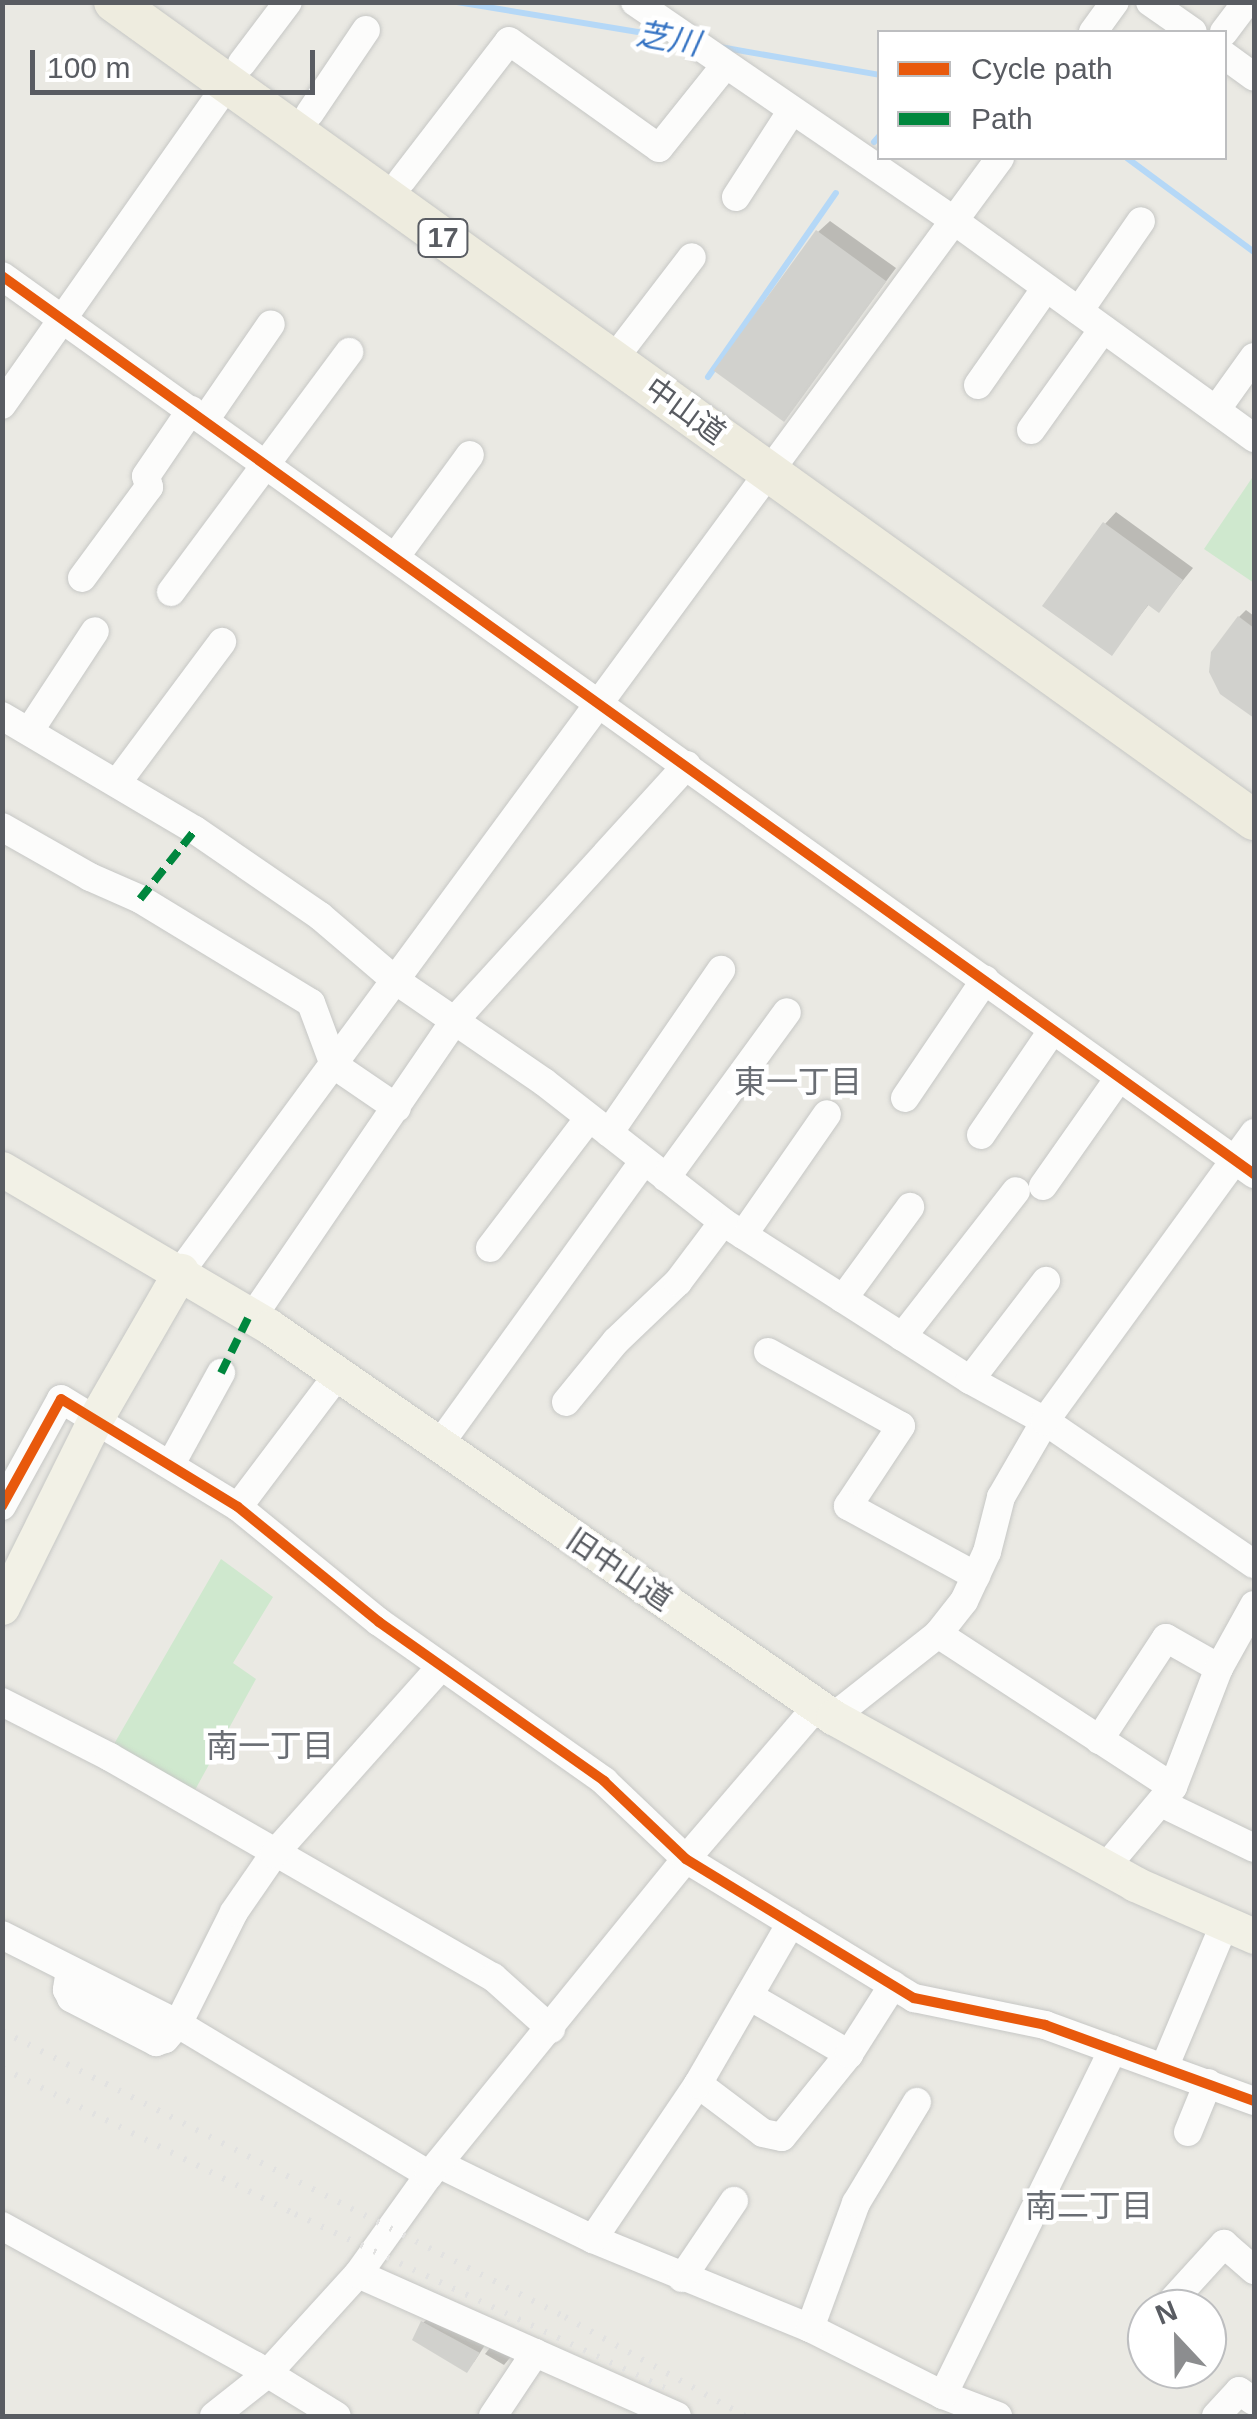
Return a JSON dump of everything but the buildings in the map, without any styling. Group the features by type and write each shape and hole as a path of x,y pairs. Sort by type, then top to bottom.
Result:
{"highway":[{"name":"中山道","path":"114,2 235,74 310,113 626,342 778,464 1254,820"},
{"name":"中山道","path":"157,2 235,74 778,464 1254,795"}],"main road":[{"name":"旧中山道","path":"2,1168 253,1316 825,1711 1105,1868 1240,1930"},
{"path":"2,1607 96,1418 181,1271"}],"street":[{"path":"2,405 288,2"},
{"path":"1094,30 1115,2"},
{"path":"1150,2 1190,30"},
{"path":"1226,30 1247,2"},
{"path":"644,9 722,66 954,220 1254,438"},
{"path":"310,113 366,30"},
{"path":"402,180 508,41 659,148 722,66"},
{"path":"736,197 791,112"},
{"path":"181,1271 999,160"},
{"path":"1079,312 1142,222"},
{"path":"626,342 692,257"},
{"path":"2,276 1245,1167"},
{"path":"978,386 1046,288"},
{"path":"82,578 149,487 146,476 271,324"},
{"path":"1031,430 1104,329"},
{"path":"172,592 349,352"},
{"path":"1216,410 1254,357"},
{"path":"396,556 470,455"},
{"path":"30,730 95,631"},
{"path":"117,783 222,642"},
{"path":"2,716 117,783 304,905 395,980 733,1228 970,1380 1045,1421 1254,1564"},
{"path":"253,1316 454,1022 687,766"},
{"path":"2,827 140,899 311,1003 334,1065 397,1108"},
{"path":"490,1248 599,1126 721,970"},
{"path":"905,1098 985,980"},
{"path":"439,1445 655,1169 787,1012"},
{"path":"981,1134 1052,1031"},
{"path":"902,1337 1120,1078"},
{"path":"566,1402 616,1342 733,1228 827,1114"},
{"path":"214,2416 266,2375 358,2274 434,2170 686,1859 825,1711 938,1634 964,1601 987,1552 1001,1497 1045,1421 1245,1167 1254,1133"},
{"path":"843,1299 910,1206"},
{"path":"970,1380 1046,1281"},
{"path":"768,1352 901,1426 848,1506 976,1576"},
{"path":"171,1464 221,1373"},
{"path":"238,1507 339,1373"},
{"path":"44,1521 3,1503 62,1399 238,1507 378,1622 604,1781 686,1859 914,1998 1045,2025 1254,2101"},
{"path":"1105,1868 1168,1795 1219,1668 1254,1605"},
{"path":"938,1634 1098,1740 1168,1795 1254,1848"},
{"path":"1098,1740 1166,1638 1219,1668"},
{"path":"178,2024 234,1912 274,1854 440,1668"},
{"path":"2,1702 110,1756 274,1854 494,1977 551,2029"},
{"path":"593,2239 698,2084 744,1989 791,1923"},
{"path":"1164,2068 1240,1930"},
{"path":"2,1934 178,2024 434,2170 682,2278 810,2328 943,2396 998,2416"},
{"path":"698,2084 762,2134 782,2137 849,2054 892,1985"},
{"path":"744,1989 849,2054"},
{"path":"943,2396 1113,2050"},
{"path":"1188,2132 1208,2083"},
{"path":"810,2328 856,2203 916,2102"},
{"path":"682,2278 734,2201"},
{"path":"2,2226 337,2416"},
{"path":"1183,2289 1224,2244 1254,2270"},
{"path":"358,2274 678,2416"},
{"path":"493,2416 536,2353"},
{"path":"1216,2416 1239,2390 1254,2401"}],"green space":[{"path":"1254,475 1254,583 1204,549"},
{"path":"221,1559 273,1597 233,1663 256,1679 195,1790 114,1744"}],"waterway":[{"name":"芝川","path":"457,2 668,37"},
{"name":"芝川","path":"720,47 877,74"},
{"path":"874,142 877,138"},
{"name":"芝川","path":"1130,160 1254,252"},
{"path":"708,377 836,193"}],"railway":[{"path":"2,2031 565,2317 745,2416"},
{"path":"2,2068 295,2214 665,2388"}],"marked path":[{"path":"140,899 195,830"},
{"path":"221,1373 250,1314"}],"cycle path":[{"path":"2,276 1254,1174"},
{"path":"2,1506 61,1399 238,1507 379,1622 604,1781 686,1859 914,1998 1045,2025 1254,2101"}],"district":[{"name":"東一丁目","path":"798,1082"},
{"name":"南一丁目","path":"270,1746"},
{"name":"南二丁目","path":"1089,2206"}]}
